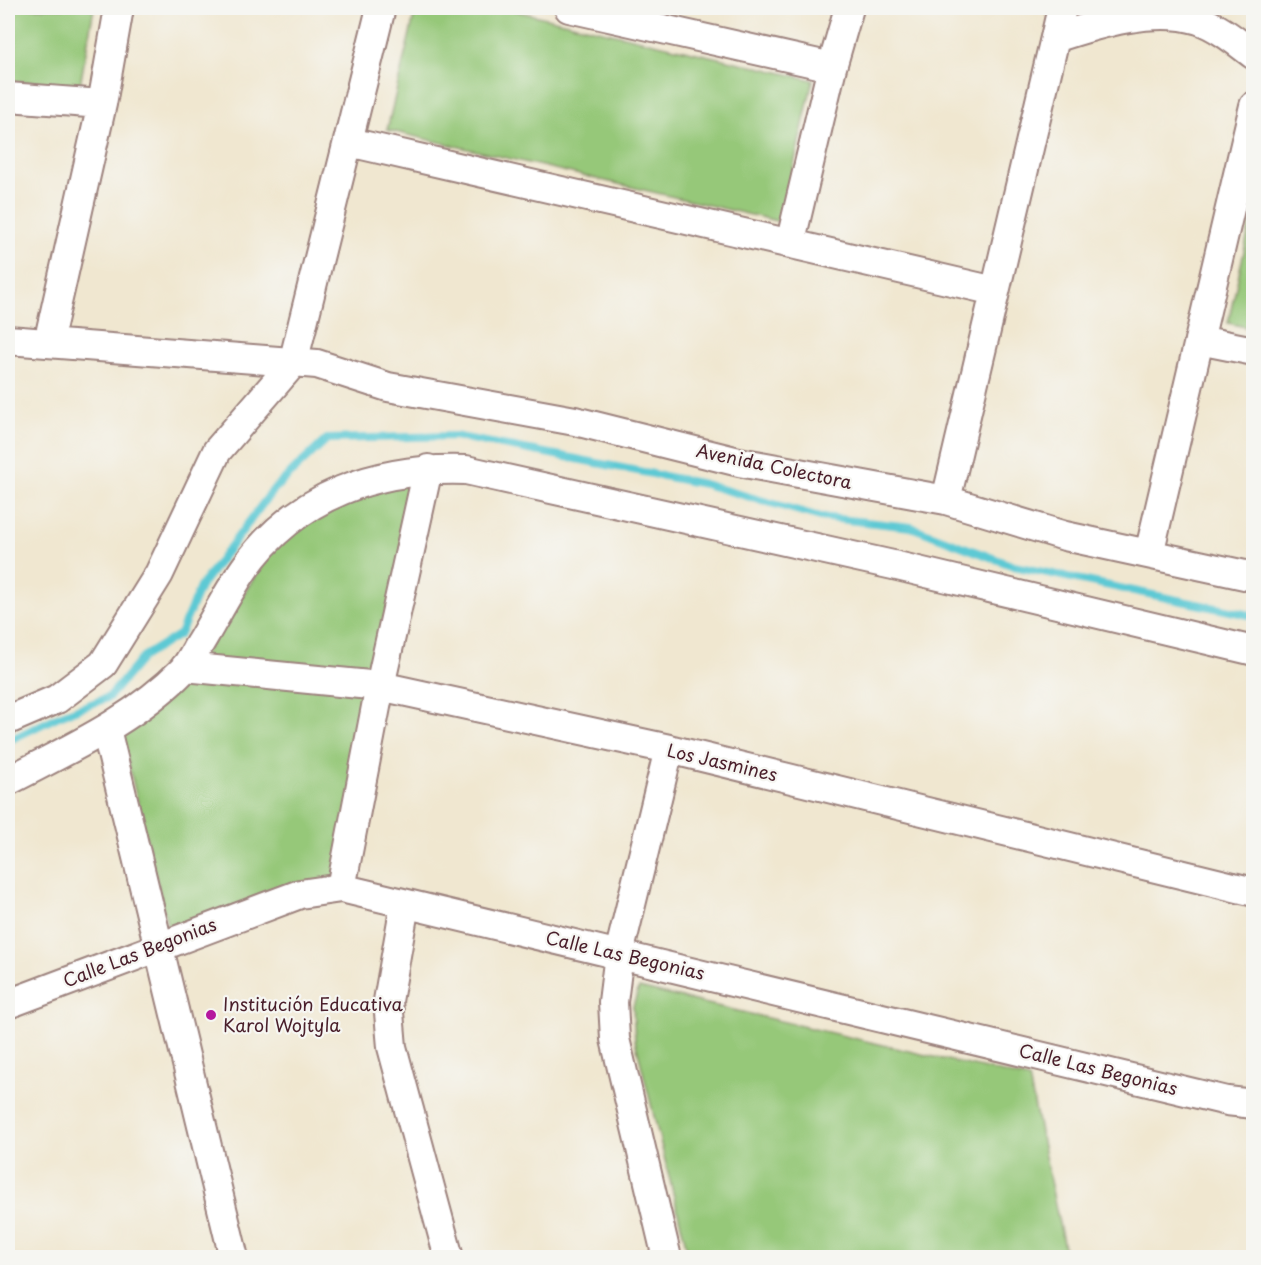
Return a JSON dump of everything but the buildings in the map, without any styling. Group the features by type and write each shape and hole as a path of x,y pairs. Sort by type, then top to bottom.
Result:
{"street":[{"path":"48,344 102,104 119,8"},
{"path":"8,720 57,699 103,664 159,574 217,450 293,363 350,142 381,8"},
{"path":"569,8 832,67"},
{"path":"790,244 832,67 849,8"},
{"path":"946,500 1062,8"},
{"path":"1055,38 1103,22 1165,16 1200,21 1236,41 1254,55"},
{"path":"8,97 102,104"},
{"path":"1149,554 1254,106"},
{"path":"350,142 995,291"},
{"name":"Avenida Colectora","path":"8,340 317,364 388,387 575,421 739,462 946,500 1065,536 1254,577"},
{"path":"1199,340 1254,351"},
{"path":"341,888 380,686 428,469"},
{"path":"8,781 106,729 150,701 185,667 244,569 273,531 336,492 380,477 428,469 466,470 892,565 1254,651"},
{"name":"Los Jasmines","path":"185,667 380,686 669,749 1254,892"},
{"path":"106,729 234,1257"},
{"path":"667,1257 615,1039 613,1002 620,954 669,749"},
{"name":"Calle Las Begonias","path":"8,1004 300,894 341,888 1227,1101 1254,1104"},
{"path":"405,904 388,1001 392,1047 449,1257"}],"green space":[{"path":"8,8 94,8 80,85 8,81"},
{"path":"416,8 503,8 813,80 781,222 387,130"},
{"path":"1253,211 1253,329 1228,323"},
{"path":"418,477 374,678 201,659 282,535 332,505"},
{"path":"190,677 373,691 334,882 296,888 168,928 121,733"},
{"path":"639,988 1029,1079 1066,1257 689,1257 635,1040 633,1006"}],"waterway":[{"path":"8,741 59,716 109,697 143,657 180,634 200,587 273,490 327,439 454,436 556,455 704,484 820,517 911,527 1014,566 1254,616"}],"place":[{"name":"Institución Educativa Karol Wojtyla","path":"211,1015"}]}
